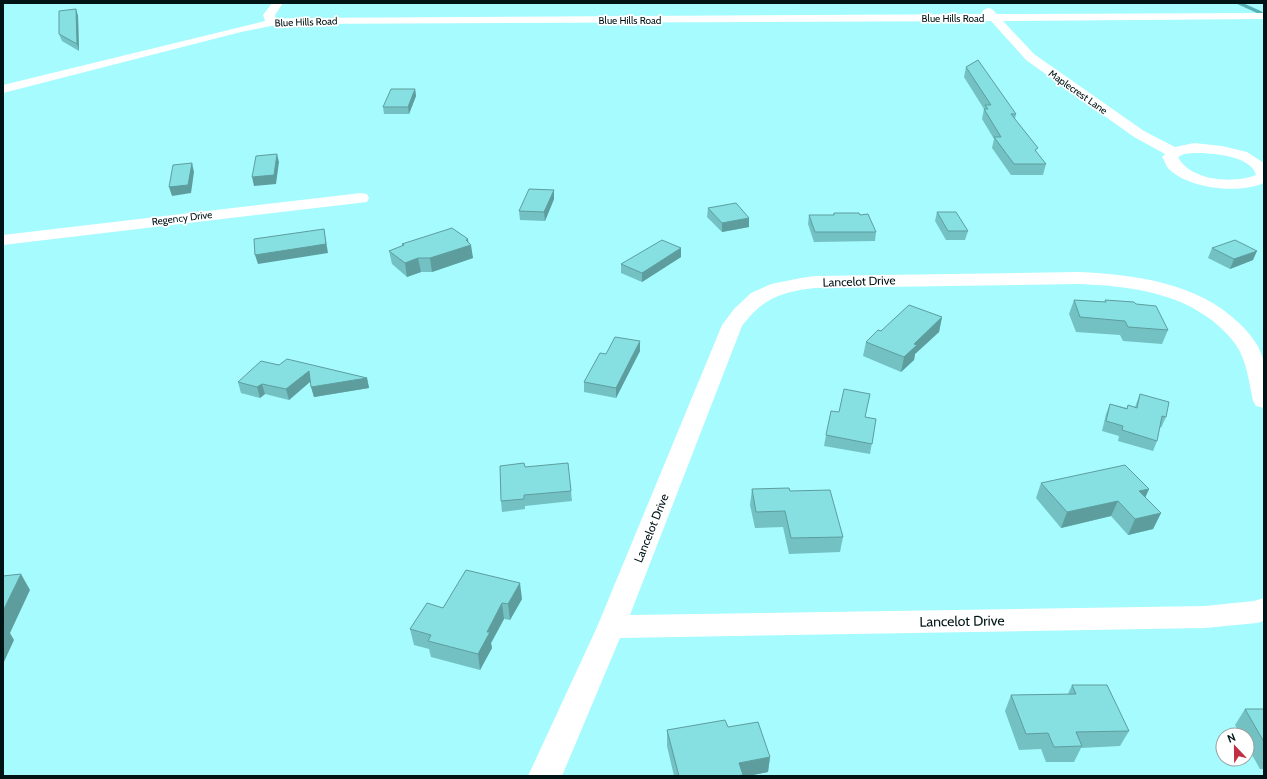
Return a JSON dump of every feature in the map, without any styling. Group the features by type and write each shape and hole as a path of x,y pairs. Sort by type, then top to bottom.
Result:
{"street":[{"path":"271,23 269,15 278,3"},
{"name":"Maplecrest Lane","path":"980,3 1030,57 1139,134 1173,152"},
{"name":"Blue Hills Road","path":"3,89 216,35 271,23 310,21 1264,16"},
{"path":"1194,148 1223,150 1238,154 1259,166 1264,172 1264,177 1258,182 1247,184 1217,183 1201,180 1177,169 1171,163 1170,157 1173,152 1182,149 1194,148"},
{"name":"Regency Drive","path":"3,240 361,198"},
{"name":"Lancelot Drive","path":"546,776 611,627 732,325 742,311 763,294 790,285 815,282 1079,278 1117,280 1154,286 1191,299 1220,317 1231,327 1249,349 1264,401"},
{"name":"Lancelot Drive","path":"611,627 1205,617 1264,610"}],"building":[{"path":"76,9 77,44 59,34 59,11"},
{"path":"978,60 1016,114 1011,114 1038,148 1035,150 1046,164 1014,164 994,137 1001,137 984,109 988,109 985,105 991,105 966,67"},
{"path":"391,89 415,89 408,107 383,107"},
{"path":"277,154 274,175 252,177 256,156"},
{"path":"192,163 188,185 169,187 173,165"},
{"path":"529,189 554,190 544,212 519,211"},
{"path":"736,203 749,218 722,223 708,208"},
{"path":"937,212 956,212 968,231 948,231"},
{"path":"834,213 859,213 860,215 868,214 876,232 815,232 809,215 834,215"},
{"path":"452,228 468,239 466,240 471,245 430,258 418,258 405,263 389,251 404,245 402,244"},
{"path":"324,229 326,244 255,255 254,239"},
{"path":"662,240 681,248 642,273 621,264"},
{"path":"1235,240 1257,251 1234,259 1212,248"},
{"path":"1074,300 1134,302 1136,304 1156,306 1168,330 1128,327 1125,321 1080,317"},
{"path":"909,305 942,317 914,344 917,345 904,357 866,342 878,330 881,331"},
{"path":"615,337 640,341 616,388 584,382 600,353 606,354"},
{"path":"287,359 367,378 311,387 309,371 286,389 262,384 257,387 238,382 261,361 279,365"},
{"path":"844,389 870,394 865,417 876,419 872,444 826,435 831,411 839,412"},
{"path":"1140,394 1169,402 1166,417 1162,416 1157,441 1122,430 1123,426 1106,421 1110,404 1127,409 1128,405 1137,408"},
{"path":"524,463 525,467 568,463 571,491 524,495 524,499 501,501 500,466"},
{"path":"1125,465 1149,489 1139,491 1161,513 1135,519 1118,501 1067,512 1041,483"},
{"path":"789,488 790,491 830,490 843,537 791,538 785,511 756,512 752,489"},
{"path":"466,570 520,583 508,604 502,603 487,632 490,632 478,654 428,641 431,635 410,629 427,603 443,608"},
{"path":"21,574 3,611 3,576"},
{"path":"1072,685 1107,685 1129,731 1076,732 1082,746 1054,747 1048,733 1026,734 1011,695 1076,694"},
{"path":"1245,709 1264,709 1264,742"},
{"path":"725,720 728,727 758,722 770,757 739,763 743,775 679,776 667,730"}],"waterway":[{"path":"1239,3 1261,13"}]}
